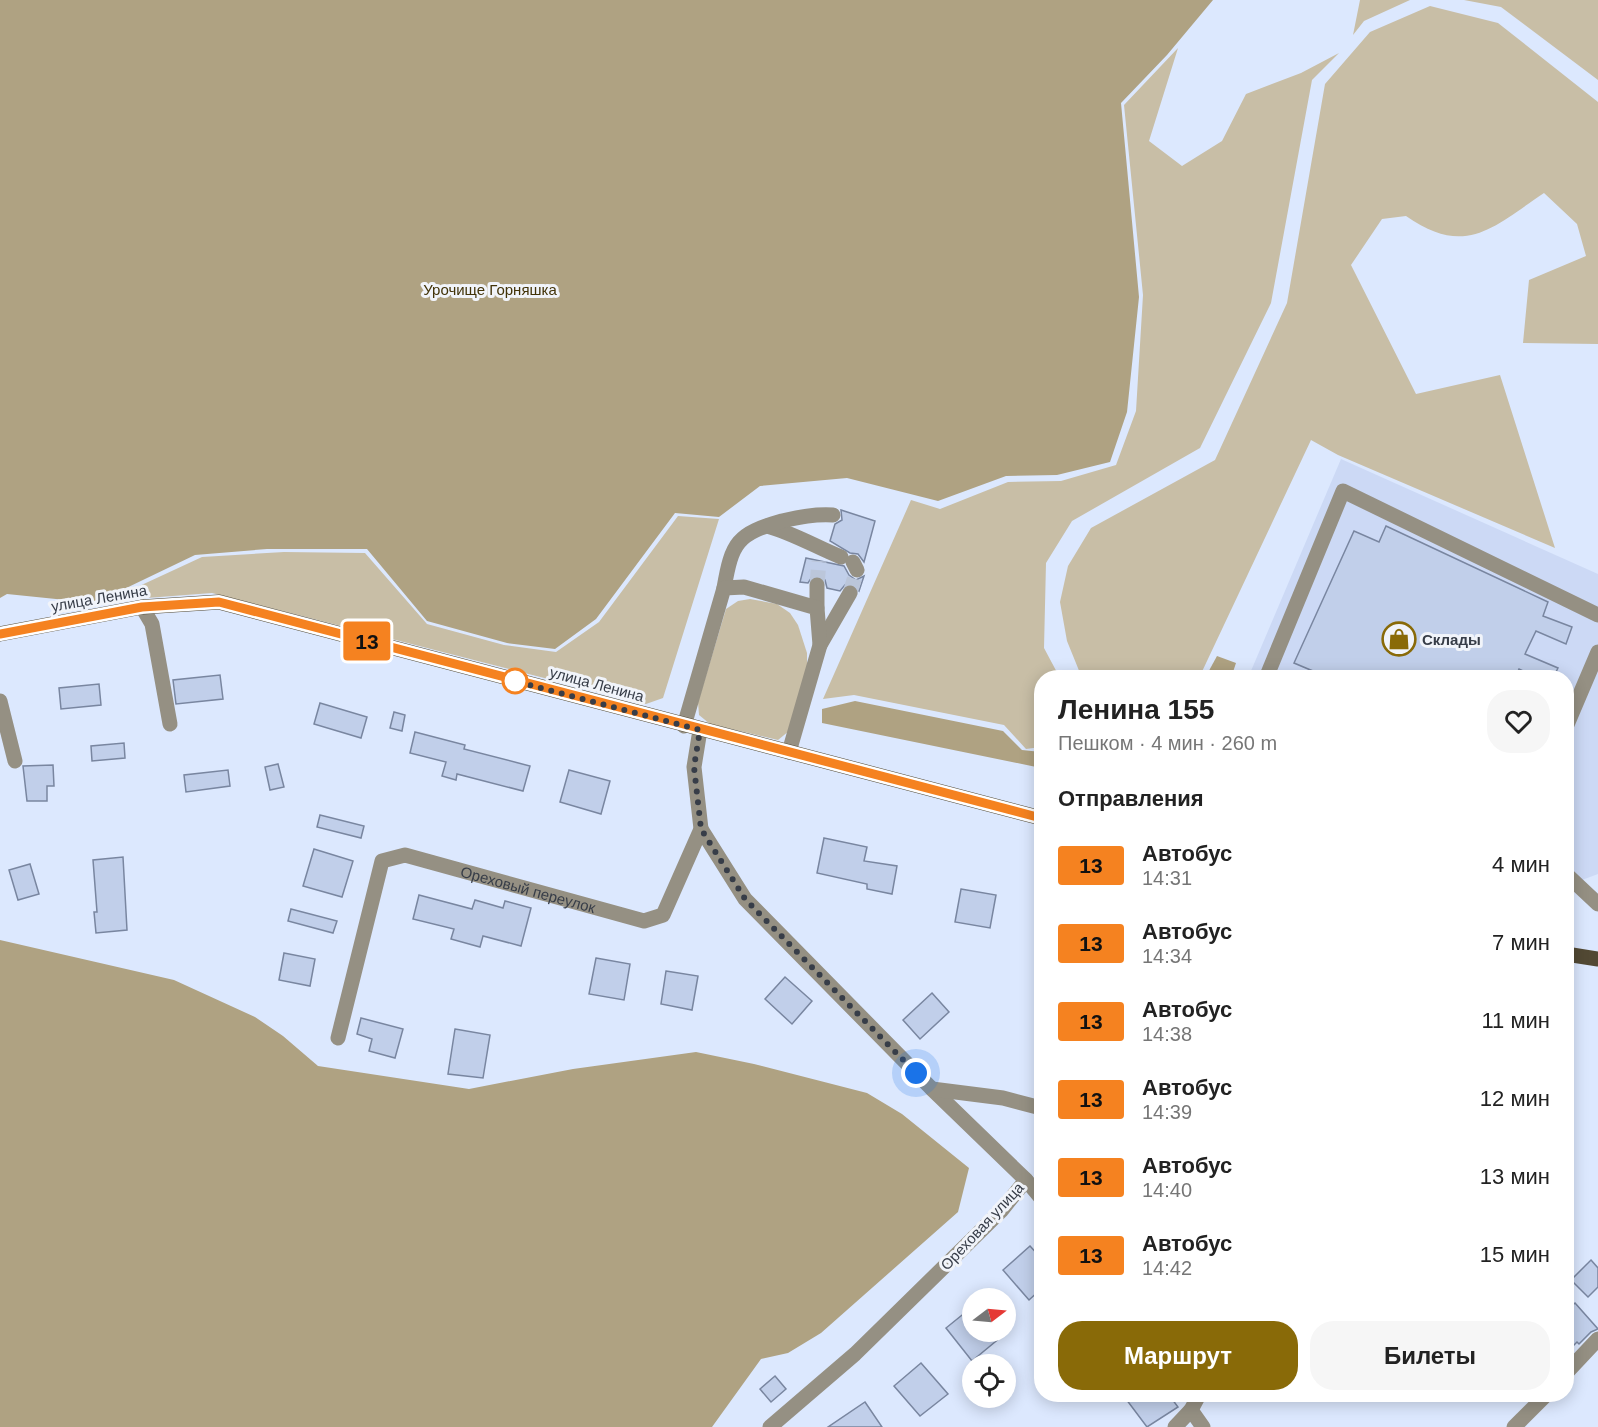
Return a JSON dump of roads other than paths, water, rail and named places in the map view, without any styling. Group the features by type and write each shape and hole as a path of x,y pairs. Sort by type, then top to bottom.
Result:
{"main road":[{"name":"улица Ленина","path":"0,634 142,607 219,602 1034,817"},
{"path":"1574,955 1598,959"}],"street":[{"path":"1269,670 1343,491 1598,615"},
{"path":"684,726 732,553 742,538 752,530 767,526 815,514 832,515"},
{"path":"767,526 785,531 816,554 850,563"},
{"path":"816,585 820,645"},
{"path":"724,588 744,586 817,608"},
{"path":"789,752 820,645 850,593"},
{"path":"142,607 152,624 170,724"},
{"path":"1574,708 1598,652"},
{"path":"0,701 15,761"},
{"path":"700,730 694,767 701,829"},
{"name":"Ореховый переулок","path":"338,1038 382,861 405,855 644,921 663,915 701,829"},
{"name":"Ореховая улица","path":"701,829 745,899 932,1089 1026,1180 1001,1211 855,1354 770,1427"},
{"path":"1574,882 1598,904"},
{"path":"932,1089 1003,1098 1034,1106"},
{"path":"1026,1180 1034,1190"},
{"path":"1574,1364 1598,1339"},
{"path":"1175,1427 1195,1402"},
{"path":"1514,1427 1539,1402"},
{"path":"1191,1410 1203,1427"}],"tunnel":[{"path":"817,585 819,561"},
{"path":"850,593 857,570"}],"place":[{"name":"Склады","path":"1399,639"}],"park label":[{"name":"Урочище Горняшка","path":"490,289"}]}
